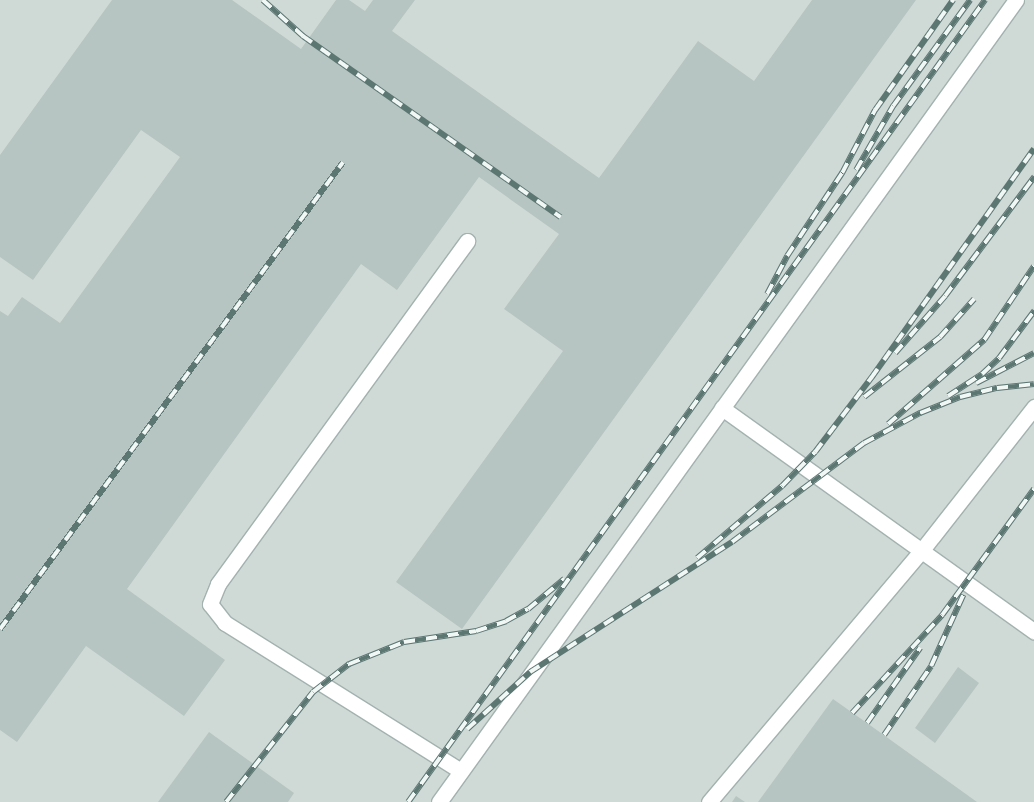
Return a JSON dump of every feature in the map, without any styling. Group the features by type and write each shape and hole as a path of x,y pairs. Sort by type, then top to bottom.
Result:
{"lane":[{"path":"439,802 1016,0"},
{"path":"461,772 225,623 210,604 218,584 467,241"},
{"path":"709,802 775,728 922,550 1034,407"},
{"path":"722,408 1034,631"}],"shaded area":[{"path":"0,0 1034,0 1034,802 0,802"}],"building":[{"path":"112,0 232,0 301,49 336,0 349,0 365,11 373,0 415,0 392,31 599,178 698,41 754,81 812,0 916,0 462,629 396,582 563,351 504,309 559,234 479,177 397,290 361,264 127,589 225,660 184,716 86,646 17,742 0,730 0,311 8,316 22,297 60,323 180,157 141,130 33,280 0,257 0,155"},
{"path":"958,667 979,683 935,743 915,728"},
{"path":"833,699 867,723 977,802 758,802"},
{"path":"209,732 294,793 288,802 158,802"},
{"path":"736,796 745,802 732,802"}],"railway":[{"path":"263,0 303,36 561,217"},
{"path":"767,294 787,256 842,173 875,110 953,0"},
{"path":"856,170 893,106 970,0"},
{"path":"408,802 985,0"},
{"path":"697,558 782,486 815,452 871,378 1034,149"},
{"path":"0,629 343,162"},
{"path":"895,353 945,296 1034,177"},
{"path":"888,424 984,340 1034,266"},
{"path":"864,397 940,337 974,299"},
{"path":"948,396 982,374 999,358 1034,311"},
{"path":"976,383 1034,353"},
{"path":"467,729 530,672 732,542 864,443 920,413 960,397 997,388 1034,384"},
{"path":"852,713 942,615 1034,489"},
{"path":"226,802 313,692 349,664 404,642 476,631 506,621 528,609 564,579"},
{"path":"884,735 931,666 963,595"},
{"path":"867,723 920,648"}]}
